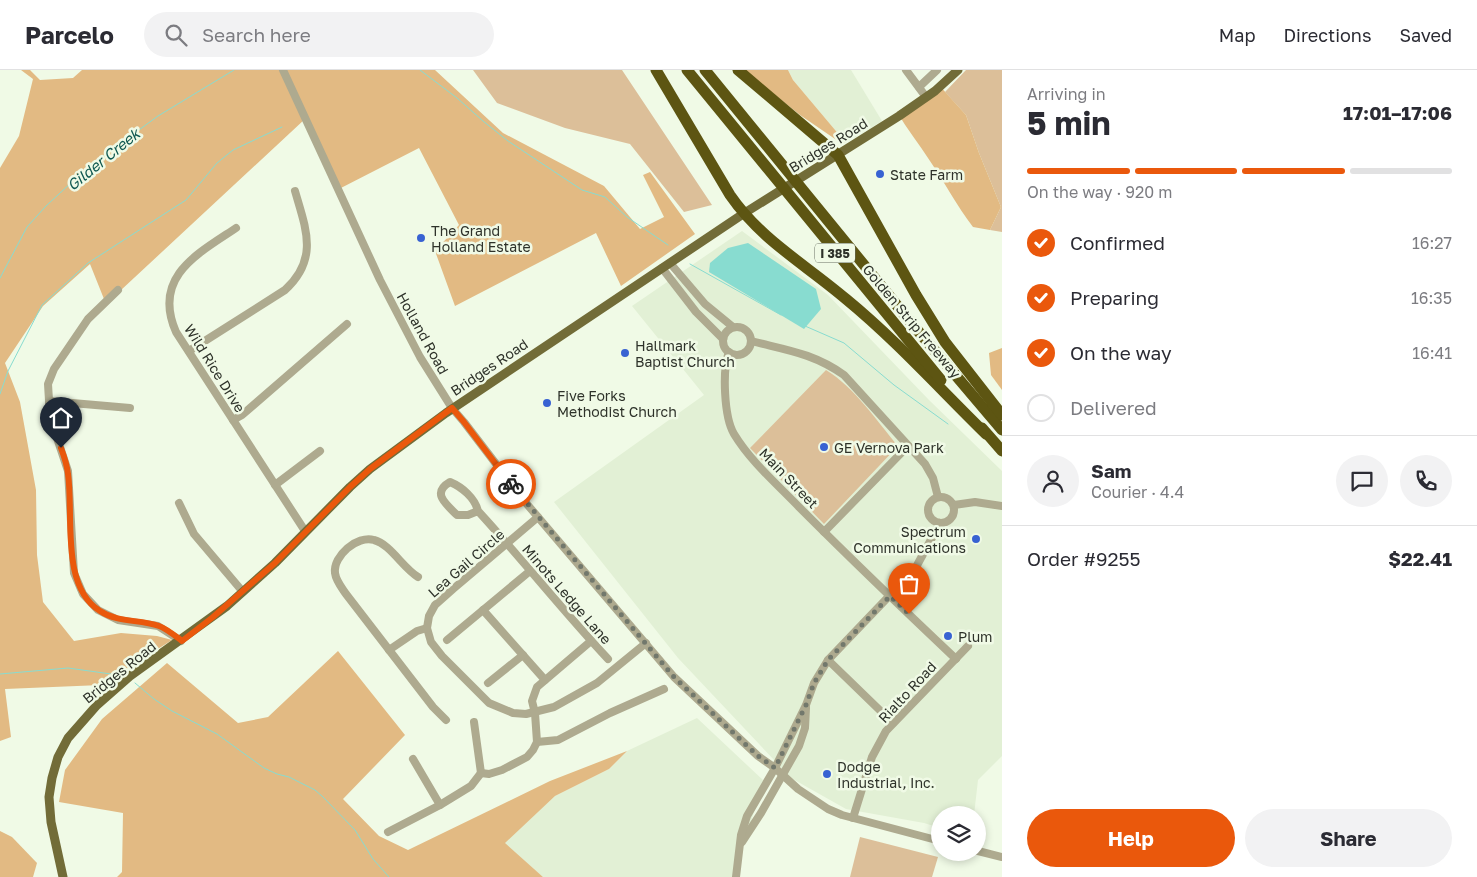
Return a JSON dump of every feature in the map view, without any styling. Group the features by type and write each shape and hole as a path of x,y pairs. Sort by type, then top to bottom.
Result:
{"highway":[{"path":"656,70 743,214 762,233 846,298 876,325 986,434"},
{"name":"Golden Strip Freeway","path":"686,70 901,334 1002,451"},
{"name":"Golden Strip Freeway","path":"704,70 1002,430"},
{"path":"738,70 838,155 916,295 946,342 1002,415"}],"main road":[{"name":"Bridges Road","path":"63,877 49,810 52,778 63,748 76,728 97,705 130,676 182,641 243,592 370,469 452,408 743,214 926,97 958,70"}],"street":[{"name":"Holland Road","path":"283,70 380,280 420,357 452,408 538,517 674,677 758,756 775,768 798,789 828,809 853,818 931,839"},
{"path":"906,70 926,97"},
{"path":"919,87 937,70"},
{"path":"189,351 285,290 298,276 306,260 308,237 296,191"},
{"name":"Wild Rice Drive","path":"236,228 192,257 180,271 173,284 170,302 171,318 176,332 305,531"},
{"path":"666,266 705,304 733,327"},
{"path":"666,266 696,312 723,339"},
{"path":"118,290 88,319 54,369 48,384 50,417 68,471 73,568 80,590 91,604 106,615 118,620 158,626 182,641"},
{"path":"233,420 242,415 347,324"},
{"path":"733,327 742,327 747,330 751,341 749,348 744,352 735,354 725,348 723,339 725,333 733,327"},
{"path":"751,341 810,355 831,366 854,385 925,464 933,478 938,496"},
{"name":"Main Street","path":"729,352 725,365 728,418 733,432 752,459 824,532 956,659"},
{"path":"49,401 130,408"},
{"path":"824,532 908,446"},
{"path":"275,485 320,451"},
{"name":"Minots Ledge Lane","path":"478,511 468,515 457,514 441,497 441,490 444,485 450,482 460,486 477,506 478,511 608,659"},
{"path":"938,496 946,497 954,505 955,509 952,518 944,523 932,519 928,511 930,502 938,496"},
{"path":"954,505 975,502 1002,506"},
{"path":"179,503 194,534 243,592"},
{"name":"Lea Gail Circle","path":"427,628 429,616 441,599 538,517"},
{"path":"736,877 739,845 747,816 775,768 806,705 814,683 828,660 915,569 940,523"},
{"path":"418,577 409,572 393,553 375,540 364,539 350,546 339,558 334,571 336,579 389,650 433,707 446,720"},
{"path":"447,640 530,570"},
{"path":"483,610 545,680"},
{"path":"389,650 403,639 427,628 431,642 439,652 489,703 513,713 535,713 554,707 597,683 646,643"},
{"path":"481,773 489,774 502,770 527,757 537,742 535,713 532,701 537,687 591,641"},
{"name":"Rialto Road","path":"853,818 872,757 886,731 968,646"},
{"path":"488,683 523,655"},
{"path":"828,660 893,723"},
{"path":"537,742 558,740 664,689"},
{"path":"739,845 761,813 800,746 805,728 806,705"},
{"path":"388,832 440,805 471,786 481,773 474,722"},
{"path":"413,759 440,805"},
{"path":"986,853 1002,858"}],"shaded area":[{"path":"21,70 30,70 40,80 73,78 82,70 435,70 503,133 604,186 640,229 664,217 643,175 650,172 695,234 621,286 596,233 455,306 435,251 459,225 419,148 337,190 305,119 106,304 90,264 43,306 5,363 20,402 36,490 37,555 43,602 74,641 121,633 157,636 172,640 101,685 5,689 11,737 0,741 0,168 19,136 33,79"},
{"path":"473,70 622,70 712,205 684,212 630,144 565,128 497,103"},
{"path":"744,70 788,70 793,80 846,143 838,141 800,115"},
{"path":"788,70 851,70 882,121 846,143 793,80"},
{"path":"966,70 1002,70 1002,232 990,230 1001,207 966,115 945,92"},
{"path":"938,84 966,115 1001,207 990,230 973,227 897,112 929,92"},
{"path":"742,231 828,295 929,400 1002,471 1002,756 978,780 975,806 931,806 931,825 846,809 791,778 678,658 554,502 704,395 632,306"},
{"path":"1002,348 1002,390 991,375 989,353"},
{"name":"GE Vernova Park","path":"826,370 837,377 856,395 898,446 824,524 750,448"},
{"path":"338,651 405,735 343,799 379,836 408,850 550,781 627,751 609,769 555,796 505,843 543,877 117,877 122,872 123,813 59,802 65,770 102,719 167,663 238,723 268,717"},
{"path":"697,718 764,781 733,877 543,877 504,843 555,796 609,769 627,751"},
{"path":"0,831 12,837 37,863 33,877 0,877"},
{"path":"860,837 931,855 931,861 937,861 932,877 850,877"}],"water":[{"path":"748,243 816,289 821,309 804,329 709,272 710,263 728,248"}],"waterway":[{"name":"Gilder Creek","path":"0,278 27,227 46,206 87,168 158,116 234,70"},
{"path":"420,70 508,141 582,190 605,197 627,217 668,245"},
{"path":"0,394 8,371 42,305 88,263 186,200 217,163 233,150 282,127"},
{"path":"690,264 781,315"},
{"path":"805,326 844,343 894,385 948,424"},
{"path":"0,674 68,668 124,674"},
{"path":"135,683 172,711 217,734 264,768 289,777 315,790 355,830 373,859 389,877"}],"way so far":[{"path":"511,484 674,677 758,756 775,768 806,705 814,683 828,660 890,596 909,614"}],"place":[{"name":"State Farm","path":"880,174"},
{"name":"The Grand Holland Estate","path":"421,238"},
{"name":"Hallmark Baptist Church","path":"625,353"},
{"name":"Five Forks Methodist Church","path":"547,403"},
{"name":"GE Vernova Park","path":"824,447"},
{"name":"Spectrum Communications","path":"976,539"},
{"name":"Plum","path":"948,636"},
{"name":"Dodge Industrial, Inc.","path":"827,774"}],"route":[{"path":"61,448 69,476 74,573 83,594 95,608 106,615 118,620 158,626 182,641 235,599 275,563 327,509 370,469 452,408 511,484"}]}
